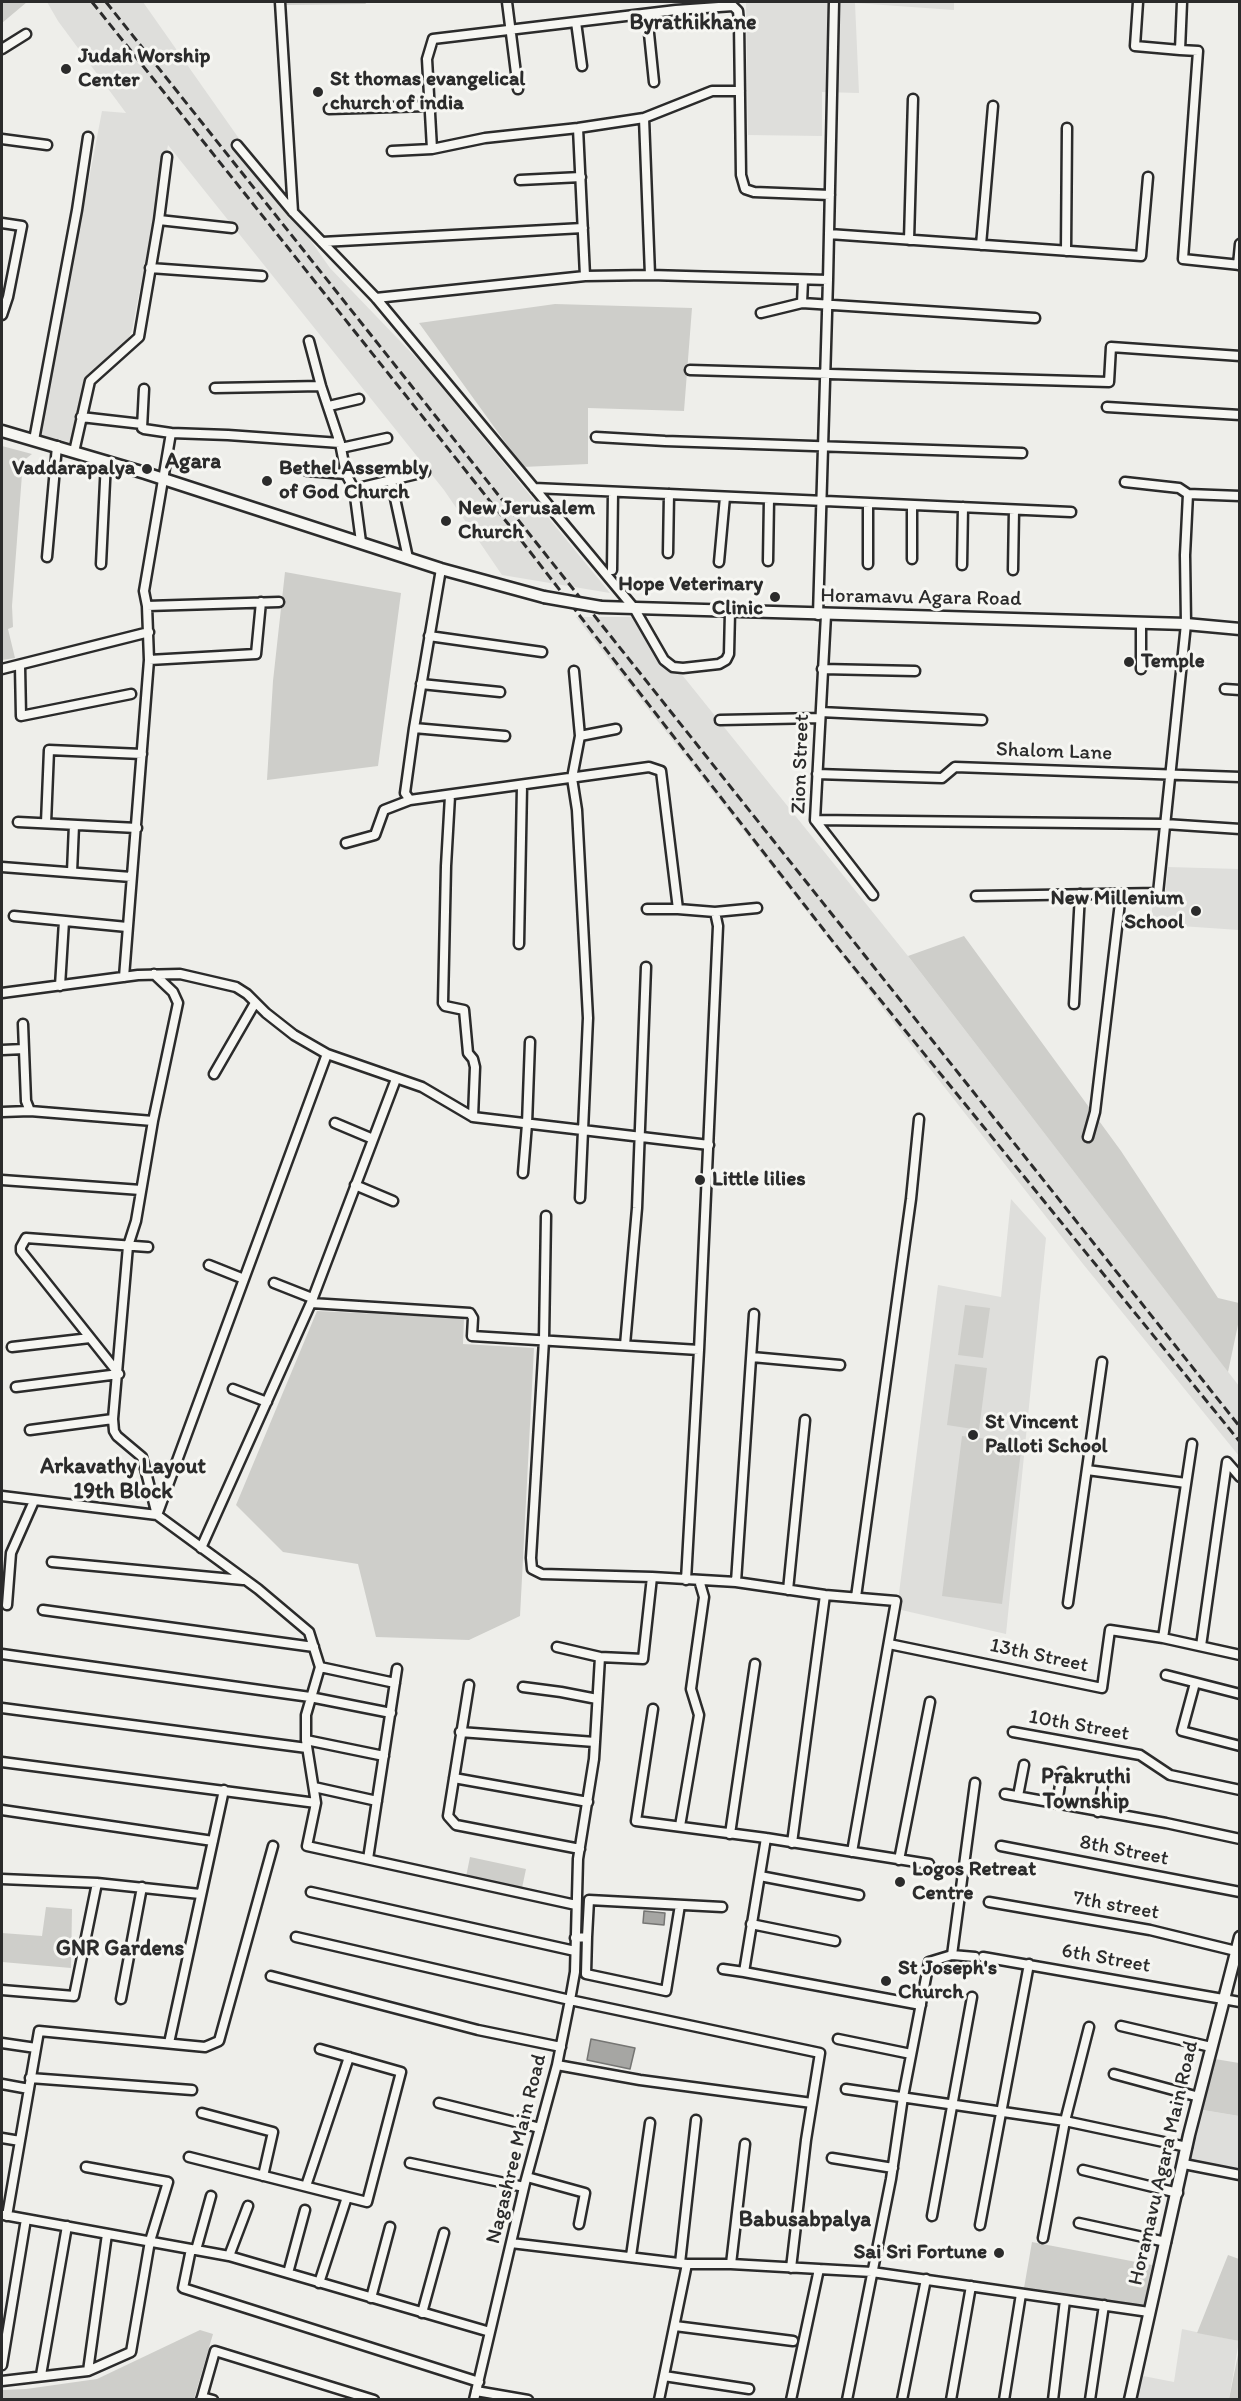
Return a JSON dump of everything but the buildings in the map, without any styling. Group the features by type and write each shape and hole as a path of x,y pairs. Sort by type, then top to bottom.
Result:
{"street":[{"path":"280,2 293,212"},
{"path":"507,2 518,89"},
{"name":"Zion Street","path":"834,2 830,234 821,501 821,715 815,820 873,895"},
{"path":"1138,2 1135,46 1198,51 1183,259 1239,265 1239,244"},
{"path":"1180,50 1182,2"},
{"path":"432,149 427,59 433,39 646,14 676,6 737,8 741,175 745,189 754,192 830,195"},
{"path":"646,14 654,82"},
{"path":"576,22 582,66"},
{"path":"2,49 26,34"},
{"path":"392,151 432,149 484,138 644,118 712,92 740,91"},
{"path":"909,240 913,99"},
{"path":"330,109 428,106"},
{"path":"981,245 993,106"},
{"path":"644,118 650,275"},
{"path":"578,128 585,276"},
{"path":"1066,251 1067,128"},
{"path":"34,440 74,231 88,137"},
{"path":"2,139 47,145"},
{"path":"237,145 293,212 376,298 634,608 664,660 673,667 683,668 719,664 726,660 729,654 730,612"},
{"path":"74,452 90,381 139,337 167,157"},
{"path":"520,180 581,177"},
{"path":"830,234 1141,256 1148,177"},
{"path":"159,220 232,228"},
{"path":"2,223 22,226 2,315"},
{"path":"322,242 583,228"},
{"path":"150,268 261,276"},
{"path":"376,298 585,276 650,275 828,280"},
{"path":"802,303 803,280"},
{"path":"761,313 802,303 1035,318"},
{"path":"309,341 341,446 346,474 354,489 361,542"},
{"path":"690,370 1109,382 1111,347 1239,356"},
{"path":"215,388 321,386"},
{"path":"144,389 142,424 144,429 341,446 387,438"},
{"path":"329,406 359,399"},
{"path":"1107,407 1239,415"},
{"path":"81,417 142,424"},
{"path":"2,431 106,461 441,569 405,793 410,801"},
{"path":"124,977 149,660 149,632 144,591 171,433"},
{"path":"596,437 1022,453"},
{"path":"47,557 57,446"},
{"path":"101,564 106,461"},
{"path":"307,471 346,474"},
{"path":"354,489 425,472"},
{"path":"391,480 408,558"},
{"path":"1125,482 1179,488 1188,494 1239,496"},
{"path":"534,488 1071,512"},
{"path":"612,570 613,492"},
{"path":"668,553 669,494"},
{"path":"976,896 1158,893 1186,624 1185,555 1188,494"},
{"path":"719,562 725,497"},
{"path":"768,561 769,499"},
{"path":"868,503 868,564"},
{"path":"912,505 912,559"},
{"path":"962,565 963,507"},
{"path":"1013,570 1014,510"},
{"name":"Horamavu Agara Road","path":"441,569 544,597 601,607 1186,624 1239,629"},
{"path":"149,660 256,654 261,602"},
{"path":"147,606 279,602"},
{"path":"1142,623 1142,669"},
{"path":"2,669 149,632"},
{"path":"429,636 542,652"},
{"path":"20,666 21,716 130,694"},
{"path":"822,669 915,670"},
{"path":"574,671 580,736 572,778 577,810 588,1018 580,1198"},
{"path":"421,684 500,692"},
{"path":"1226,689 1239,690"},
{"path":"720,720 821,715 982,720"},
{"path":"414,728 505,736"},
{"path":"580,736 616,729"},
{"path":"46,824 49,750 142,754"},
{"path":"346,843 375,835 384,810 410,801 649,767 661,771 678,909"},
{"name":"Shalom Lane","path":"817,774 942,778 955,767 1239,777"},
{"path":"519,944 522,786"},
{"path":"450,796 443,1003 445,1006 464,1010 468,1053 475,1067 473,1117"},
{"path":"815,820 1165,824 1239,829"},
{"path":"18,822 137,828"},
{"path":"72,872 74,825"},
{"path":"2,867 131,877"},
{"path":"1074,1004 1080,894"},
{"path":"1088,1137 1095,1112 1121,894"},
{"path":"647,909 714,912 757,908"},
{"path":"686,1580 709,1145 718,926 714,912"},
{"path":"14,916 127,927"},
{"path":"60,986 64,921"},
{"path":"625,1345 637,1208 646,967"},
{"path":"154,974 173,992 178,1003 128,1246 119,1374 113,1419 117,1436 142,1457 157,1515"},
{"path":"2,993 124,977 180,974 236,987 294,1035 327,1054 422,1087 473,1117 709,1145"},
{"path":"214,1074 255,1003"},
{"path":"23,1024 26,1101 30,1111"},
{"path":"523,1173 530,1042"},
{"path":"2,1050 24,1049"},
{"path":"157,1515 327,1054"},
{"path":"201,1548 311,1301 396,1079"},
{"path":"2,1112 30,1111 153,1121"},
{"path":"856,1598 911,1199 919,1119"},
{"path":"335,1123 373,1139"},
{"path":"2,1180 141,1190"},
{"path":"355,1185 393,1200"},
{"path":"546,1216 544,1340 532,1569 542,1574 736,1582 825,1595 896,1601 852,1852"},
{"path":"119,1374 21,1251 22,1243 27,1238 148,1247"},
{"path":"208,1265 244,1279"},
{"path":"274,1283 311,1301 470,1313 473,1318 472,1336 699,1350"},
{"path":"736,1582 754,1314"},
{"path":"12,1347 90,1338"},
{"path":"752,1357 840,1365"},
{"path":"1068,1604 1102,1362"},
{"path":"16,1387 119,1374"},
{"path":"233,1389 267,1402"},
{"path":"30,1430 113,1419"},
{"path":"788,1590 805,1420"},
{"path":"1163,1638 1192,1444"},
{"path":"1201,1646 1227,1462 1239,1477"},
{"path":"1087,1470 1186,1483"},
{"path":"2,1496 157,1515 258,1589 309,1632 320,1667 306,1715 307,1744 316,1803 307,1845 576,1905"},
{"path":"7,1605 11,1553 34,1501"},
{"path":"52,1562 243,1580"},
{"path":"557,1647 600,1657 643,1659 652,1577"},
{"path":"680,1826 699,1715 691,1689 705,1598 699,1580"},
{"path":"792,1843 825,1595"},
{"path":"43,1610 314,1647"},
{"name":"13th Street","path":"889,1644 1102,1688 1110,1630 1163,1638 1239,1655"},
{"path":"2,1654 310,1697 391,1713"},
{"name":"Nagashree Main Road","path":"476,2391 524,2187 558,2065 570,2000 580,1849 595,1742 600,1657"},
{"path":"730,1834 755,1664"},
{"path":"320,1667 395,1683"},
{"path":"368,1859 398,1669"},
{"path":"1166,1675 1239,1694"},
{"path":"1195,1683 1182,1731 1239,1746"},
{"path":"469,1685 448,1816 456,1825 580,1849"},
{"path":"523,1687 597,1699"},
{"path":"899,1860 930,1702"},
{"path":"2,1708 307,1744 384,1756"},
{"path":"653,1709 636,1821 766,1838 929,1864"},
{"path":"460,1732 595,1742"},
{"name":"10th Street","path":"1013,1732 1140,1755 1170,1775 1239,1790"},
{"path":"2,1762 316,1803"},
{"path":"1018,1796 1024,1765"},
{"path":"1057,1804 1062,1772"},
{"path":"454,1778 588,1802"},
{"path":"1098,1812 1104,1780"},
{"path":"847,2400 929,1962 952,1955 975,1783"},
{"path":"314,1787 377,1801"},
{"path":"170,2043 224,1790"},
{"path":"1005,1794 1166,1823 1239,1839"},
{"path":"2,1810 213,1841"},
{"path":"744,1972 766,1838"},
{"name":"8th Street","path":"1001,1845 1239,1892"},
{"path":"273,1846 219,2041 205,2047 39,2031 20,2141 4,2215 229,2256 490,2332"},
{"path":"760,1876 859,1895"},
{"path":"2,1879 97,1883 200,1894"},
{"path":"2,1990 74,1996 97,1883"},
{"path":"121,1999 142,1887"},
{"path":"311,1892 575,1951"},
{"path":"680,1905 666,1991 586,1974 589,1899 722,1907"},
{"name":"7th street","path":"989,1902 1150,1929 1236,1951"},
{"path":"751,1924 835,1941"},
{"path":"296,1937 570,2000 820,2053 790,2268"},
{"path":"575,1938 587,1937"},
{"name":"Horamavu Agara Main Road","path":"1130,2400 1187,2146 1239,1937"},
{"name":"6th Street","path":"952,1955 1029,1964 1239,2002"},
{"path":"980,2225 1029,1964"},
{"path":"723,1968 921,2005"},
{"path":"271,1976 478,2030 561,2047"},
{"path":"932,2216 972,1997"},
{"path":"1121,2026 1211,2047"},
{"path":"1043,2238 1065,2121 1089,2027"},
{"path":"838,2039 911,2054"},
{"path":"2,2043 36,2048"},
{"path":"189,2157 367,2202 401,2072 320,2049"},
{"path":"306,2186 349,2057"},
{"path":"558,2065 639,2080 812,2103"},
{"path":"1114,2074 1199,2097"},
{"path":"30,2078 192,2090"},
{"path":"2,2085 29,2089"},
{"path":"846,2089 1065,2121 1187,2146"},
{"path":"439,2103 540,2128"},
{"path":"202,2113 273,2132 263,2175"},
{"path":"659,2400 675,2326 684,2264 696,2120"},
{"path":"631,2256 650,2123"},
{"path":"2,2138 20,2141"},
{"path":"731,2264 745,2144"},
{"path":"832,2158 892,2168"},
{"path":"410,2163 524,2187"},
{"path":"1184,2164 1239,2175"},
{"path":"2,2381 88,2371 131,2352 150,2241 168,2182 86,2167"},
{"path":"1083,2170 1178,2193"},
{"path":"527,2177 585,2193 579,2224"},
{"path":"2,2181 12,2183"},
{"path":"211,2196 183,2288 476,2391 528,2400"},
{"path":"319,2283 347,2197"},
{"path":"229,2256 248,2206"},
{"path":"288,2273 305,2210"},
{"path":"2,2365 26,2219"},
{"path":"1079,2223 1166,2242"},
{"path":"41,2375 67,2226"},
{"path":"371,2298 390,2227"},
{"path":"422,2313 444,2233"},
{"path":"88,2371 107,2234"},
{"path":"511,2243 684,2264 731,2264 872,2272 1149,2312"},
{"path":"791,2400 819,2269"},
{"path":"902,2400 926,2279"},
{"path":"951,2400 971,2286"},
{"path":"1004,2400 1021,2294"},
{"path":"1053,2400 1065,2300"},
{"path":"1090,2400 1104,2305"},
{"path":"675,2326 793,2342"},
{"path":"213,2400 202,2398 215,2351 374,2400"},
{"path":"664,2376 749,2389"}],"shaded area":[{"path":"2,2 27,2 2,23"},
{"path":"47,2 143,2 330,268 424,366 610,593 502,575 444,490 168,145 132,330 127,342 84,382 73,443 40,435 102,111 126,113 58,21"},
{"path":"284,2 365,2 366,4 284,5"},
{"path":"746,2 954,2 954,10 855,3 859,93 822,92 822,136 748,135"},
{"path":"555,304 692,308 684,411 588,408 588,464 523,467 419,323"},
{"path":"2,446 32,454 23,461 12,606 13,627 8,629 15,658 2,660"},
{"path":"285,572 401,593 378,766 267,780 273,681"},
{"path":"576,617 634,617 661,662 683,676 908,956 1239,1386 1239,1456 1083,1264"},
{"name":"New Millenium School","path":"1168,867 1239,869 1239,930 1151,924 1153,897 1165,898"},
{"path":"964,936 1121,1151 1218,1298 1239,1303 1239,1320 1228,1372 908,956"},
{"name":"St Vincent Palloti School","path":"1011,1199 1046,1238 1006,1634 897,1609 938,1285 1001,1297"},
{"path":"965,1305 990,1308 983,1358 958,1355"},
{"path":"317,1311 464,1318 463,1344 534,1348 520,1616 469,1640 376,1637 358,1564 283,1552 236,1505"},
{"path":"955,1364 987,1368 979,1430 947,1425"},
{"path":"962,1436 1022,1443 1002,1604 942,1596"},
{"path":"470,1857 526,1869 522,1888 466,1877"},
{"path":"46,1907 72,1909 71,1968 2,1962 2,1933 42,1936"},
{"path":"644,1911 665,1913 664,1925 643,1923"},
{"path":"591,2039 635,2048 630,2069 587,2060"},
{"path":"1215,2059 1239,2063 1239,2116 1203,2110"},
{"path":"1203,2110 1239,2116 1239,2169 1191,2159"},
{"path":"1032,2242 1152,2265 1143,2310 1024,2288"},
{"path":"1228,2255 1239,2259 1239,2341 1197,2333"},
{"path":"1182,2329 1239,2341 1229,2399 1137,2400 1143,2376 1174,2382"},
{"path":"200,2330 213,2334 194,2399 2,2399 2,2390 97,2379"},
{"path":"1239,2350 1239,2399 1229,2399"}],"railway":[{"path":"92,2 517,535 834,943 1240,1442"},
{"path":"106,2 1240,1427"}],"place":[{"name":"Judah Worship Center","path":"66,69"},
{"name":"St thomas evangelical church of india","path":"318,92"},
{"name":"Vaddarapalya","path":"147,469"},
{"name":"Bethel Assembly of God Church","path":"267,481"},
{"name":"New Jerusalem Church","path":"446,521"},
{"name":"Hope Veterinary Clinic","path":"775,597"},
{"name":"Temple","path":"1129,662"},
{"name":"New Millenium School","path":"1196,911"},
{"name":"Little lilies","path":"700,1180"},
{"name":"St Vincent Palloti School","path":"973,1435"},
{"name":"Logos Retreat Centre","path":"900,1882"},
{"name":"St Joseph's Church","path":"886,1981"},
{"name":"Sai Sri Fortune","path":"999,2253"}],"district":[{"name":"Byrathikhane","path":"693,23"},
{"name":"Agara","path":"193,462"},
{"name":"Arkavathy Layout 19th Block","path":"123,1480"},
{"name":"Prakruthi Township","path":"1086,1790"},
{"name":"GNR Gardens","path":"120,1949"},
{"name":"Babusabpalya","path":"805,2220"}]}
